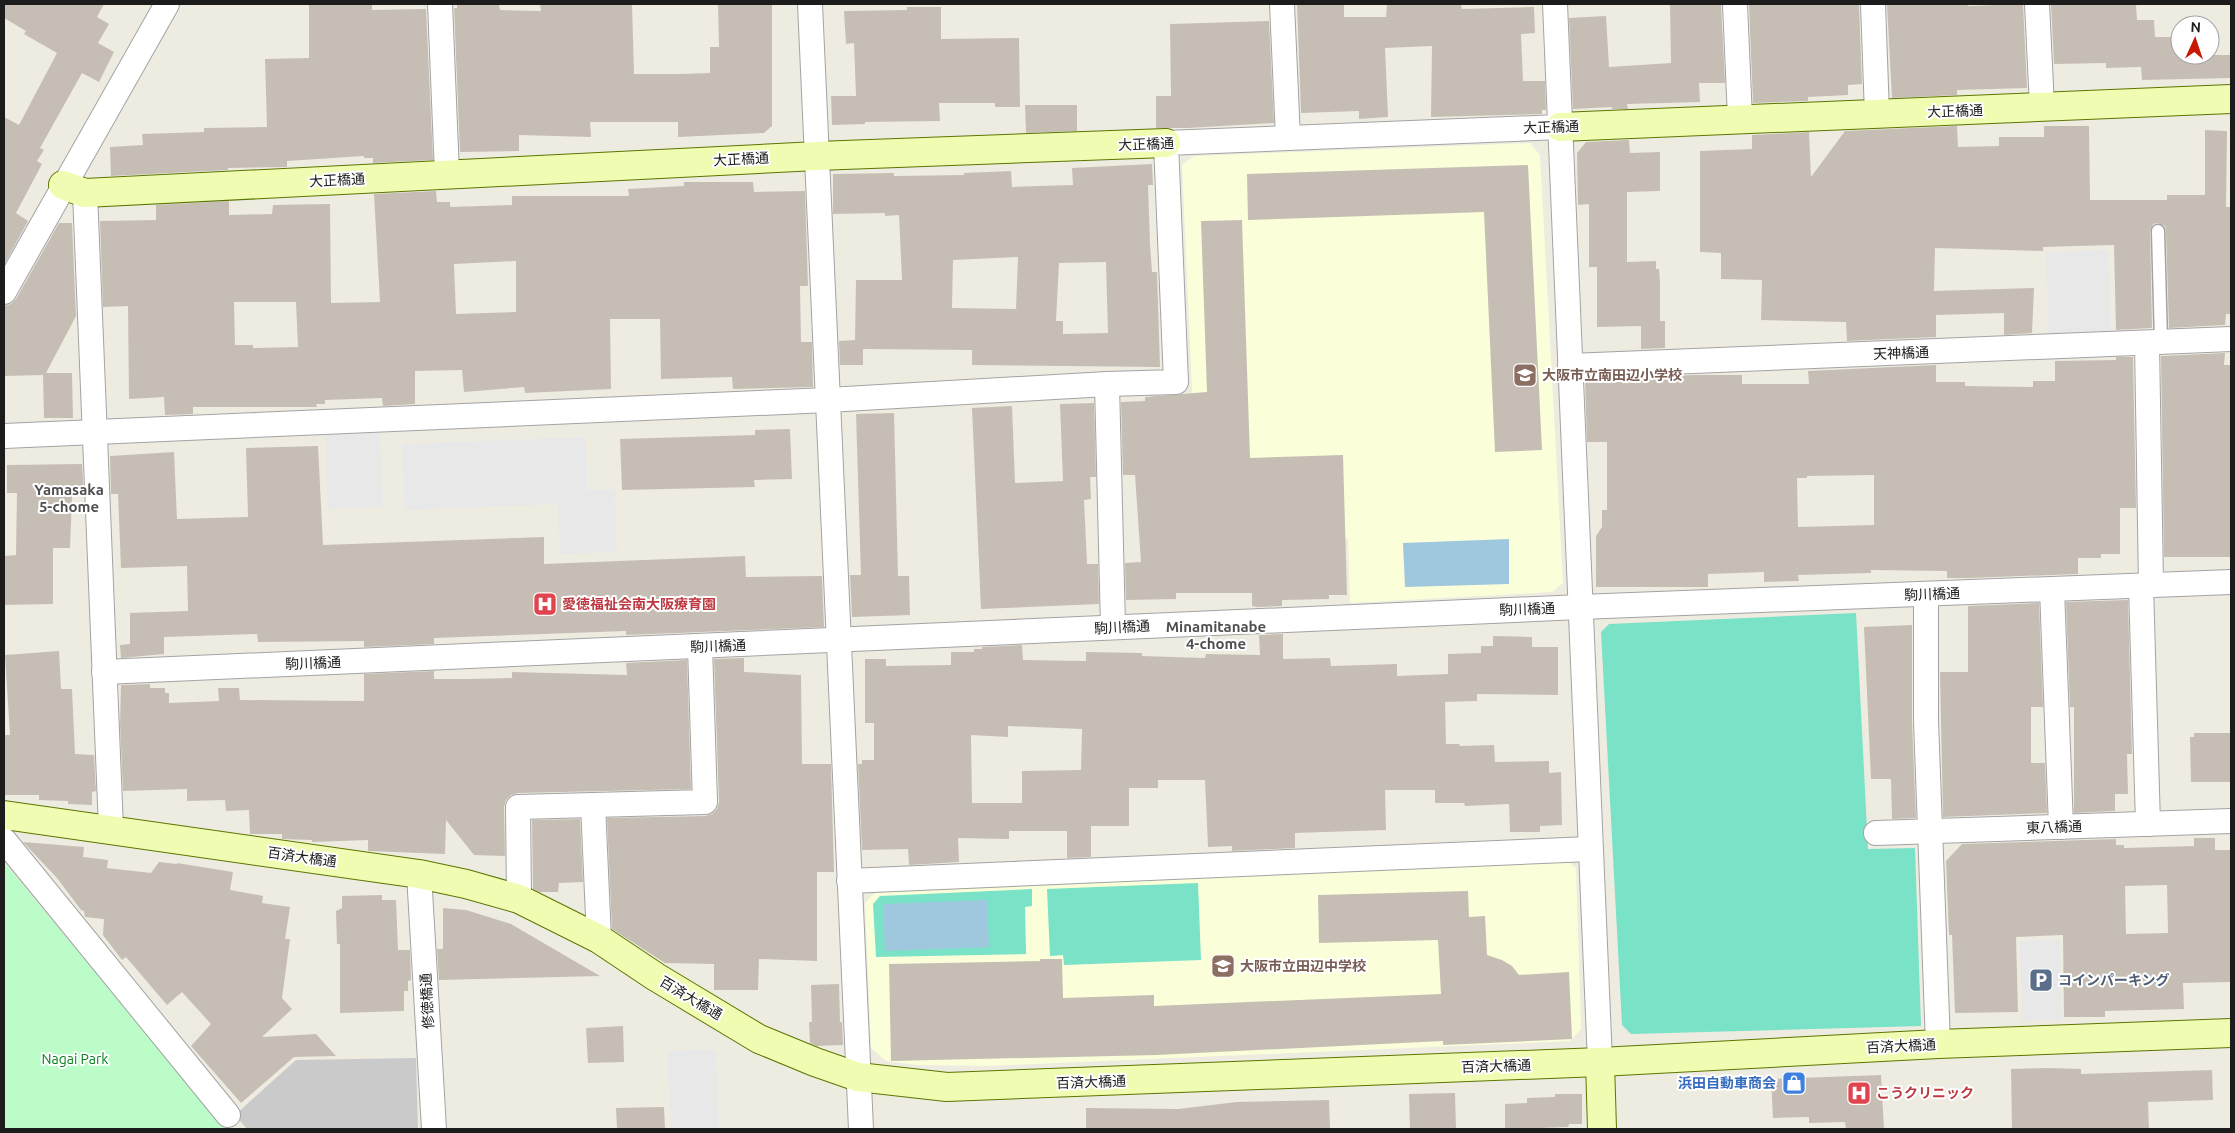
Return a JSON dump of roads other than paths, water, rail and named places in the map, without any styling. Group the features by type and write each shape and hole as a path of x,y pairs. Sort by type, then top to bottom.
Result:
{"street":[{"path":"4,292 74,189 167,4"},
{"path":"440,4 447,174"},
{"path":"810,4 861,1129"},
{"path":"1282,4 1288,138"},
{"path":"1555,4 1602,1129"},
{"path":"1735,4 1740,119"},
{"path":"1873,4 1877,114"},
{"path":"2037,4 2042,107"},
{"name":"大正橋通","path":"74,189 447,174 817,156 2231,99"},
{"path":"4,436 828,400 1107,384 1176,382 1166,143"},
{"path":"74,189 95,432 111,829"},
{"name":"天神橋通","path":"1570,366 2231,339"},
{"path":"2148,824 2146,585 2154,342"},
{"path":"1107,384 1113,627"},
{"name":"駒川橋通","path":"104,672 1580,607 2231,582"},
{"path":"2052,589 2061,827"},
{"path":"1926,595 1926,721 1938,1044"},
{"path":"519,899 518,807 705,802 700,647"},
{"path":"593,805 599,939"},
{"name":"百済大橋通","path":"4,815 419,874 466,884 519,899 599,939 656,977 759,1039 858,1077 946,1087 1600,1062 1938,1044 2231,1033"},
{"name":"東八橋通","path":"1876,833 2231,821"},
{"path":"4,840 228,1115"},
{"path":"849,881 1590,849"},
{"name":"修徳橋通","path":"419,874 434,1129"}],"lane":[{"path":"2154,342 2158,230"}],"water":[{"path":"1509,539 1509,584 1405,587 1403,543"},
{"path":"987,900 989,947 885,951 883,904"}],"place":[{"name":"大阪市立南田辺小学校","path":"1525,375"},
{"name":"愛徳福祉会南大阪療育園","path":"545,604"},
{"name":"大阪市立田辺中学校","path":"1223,966"},
{"name":"コインパーキング","path":"2041,980"},
{"name":"浜田自動車商会","path":"1794,1083"},
{"name":"こうクリニック","path":"1859,1093"}],"district":[{"name":"Yamasaka 5-chome","path":"69,498"},
{"name":"Minamitanabe 4-chome","path":"1216,634"}],"park label":[{"name":"Nagai Park","path":"75,1059"}]}
